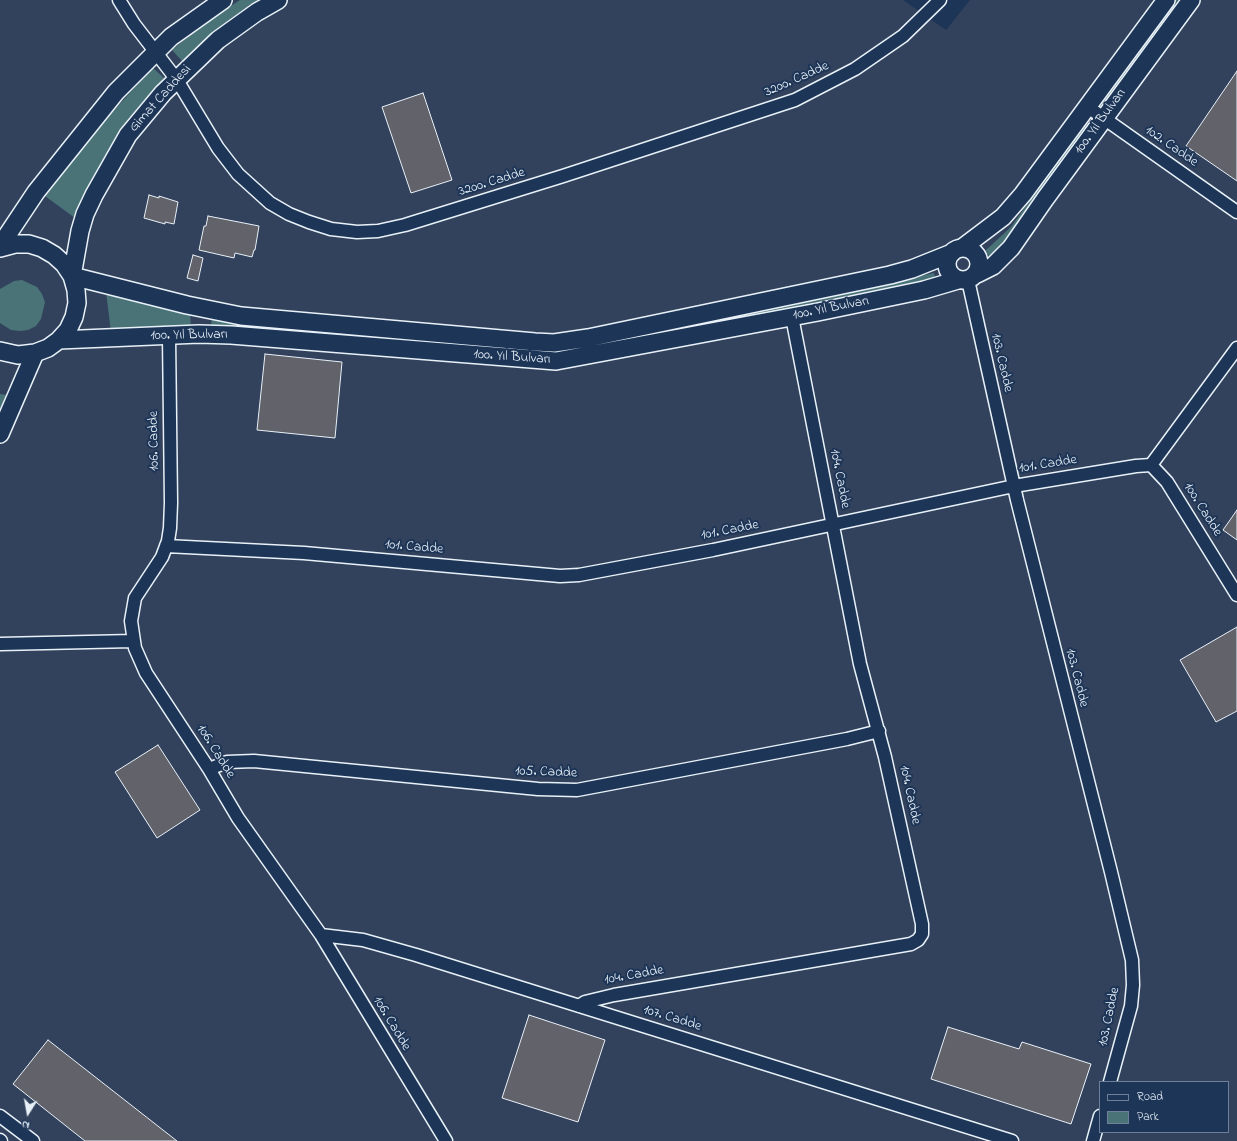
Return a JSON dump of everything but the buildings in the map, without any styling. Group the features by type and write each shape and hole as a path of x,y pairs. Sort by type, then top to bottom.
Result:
{"main road":[{"name":"Gimat Caddesi","path":"0,247 36,192 72,145 116,92 156,52 195,18 223,0"},
{"name":"Gimat Caddesi","path":"72,276 80,231 94,194 128,136 145,113 218,40 257,12 278,0"},
{"name":"100. Yıl Bulvarı","path":"72,276 187,305 241,316 535,342 554,342 595,336 890,275 918,267 957,250 1003,217 1019,199 1166,0"},
{"name":"100. Yıl Bulvarı","path":"59,340 199,334 260,337 556,362 792,317 924,290 967,278 993,266 1011,248 1191,0"},
{"name":"Gimat Caddesi","path":"0,247 15,244 29,244 42,248 54,255 64,264 72,276 76,290 77,303 74,317 68,330 59,340 48,348 35,353 18,355 0,351"},
{"path":"967,248 976,254 980,264 967,278 949,273 947,262 957,250 967,248"},
{"path":"0,434 35,353"}],"street":[{"name":"3200. Cadde","path":"119,0 177,80 218,148 238,174 270,202 309,222 332,229 378,231 405,225 563,176 795,100 856,69 916,25 940,0"},
{"name":"102. Cadde","path":"1088,107 1237,212"},
{"name":"103. Cadde","path":"967,278 1014,486 1132,960 1133,985 1131,1006 1110,1081"},
{"name":"104. Cadde","path":"579,1006 586,1002 614,994 911,944 918,940 922,934 922,924 879,731 860,664 792,317"},
{"name":"106. Cadde","path":"169,336 171,503 166,546 162,557 135,598 131,621 133,641 146,673 209,770 238,818 320,936 446,1141"},
{"path":"1151,465 1237,348"},
{"name":"101. Cadde","path":"166,546 304,553 560,576 579,575 833,525 1014,486 1136,466 1151,465"},
{"name":"100. Cadde","path":"1151,465 1167,482 1237,595"},
{"path":"0,644 133,641"},
{"name":"105. Cadde","path":"209,770 227,762 254,760 538,789 577,790 847,739 879,731"},
{"name":"107. Cadde","path":"320,936 363,940 1012,1141"},
{"path":"0,1116 33,1141"},
{"path":"1093,1141 1099,1120"}],"shaded area":[{"path":"0,0 903,0 946,30 970,0 1237,0 1237,1141 0,1141"}],"green space":[{"path":"240,0 263,0 210,38 182,61 172,50 206,22"},
{"path":"1173,0 1178,0 1103,105 1100,103"},
{"path":"153,68 164,78 142,103 110,147 75,218 45,196 104,121"},
{"path":"1085,122 1088,124 1006,243 990,257 985,251 1011,227"},
{"path":"934,273 935,278 560,354 373,337 211,327 212,316 555,349 791,303"},
{"path":"22,280 37,287 45,302 41,319 36,326 28,330 11,330 0,323 0,289 14,281"},
{"path":"106,292 190,311 191,328 111,332"},
{"path":"0,394 7,395 0,413"}]}
